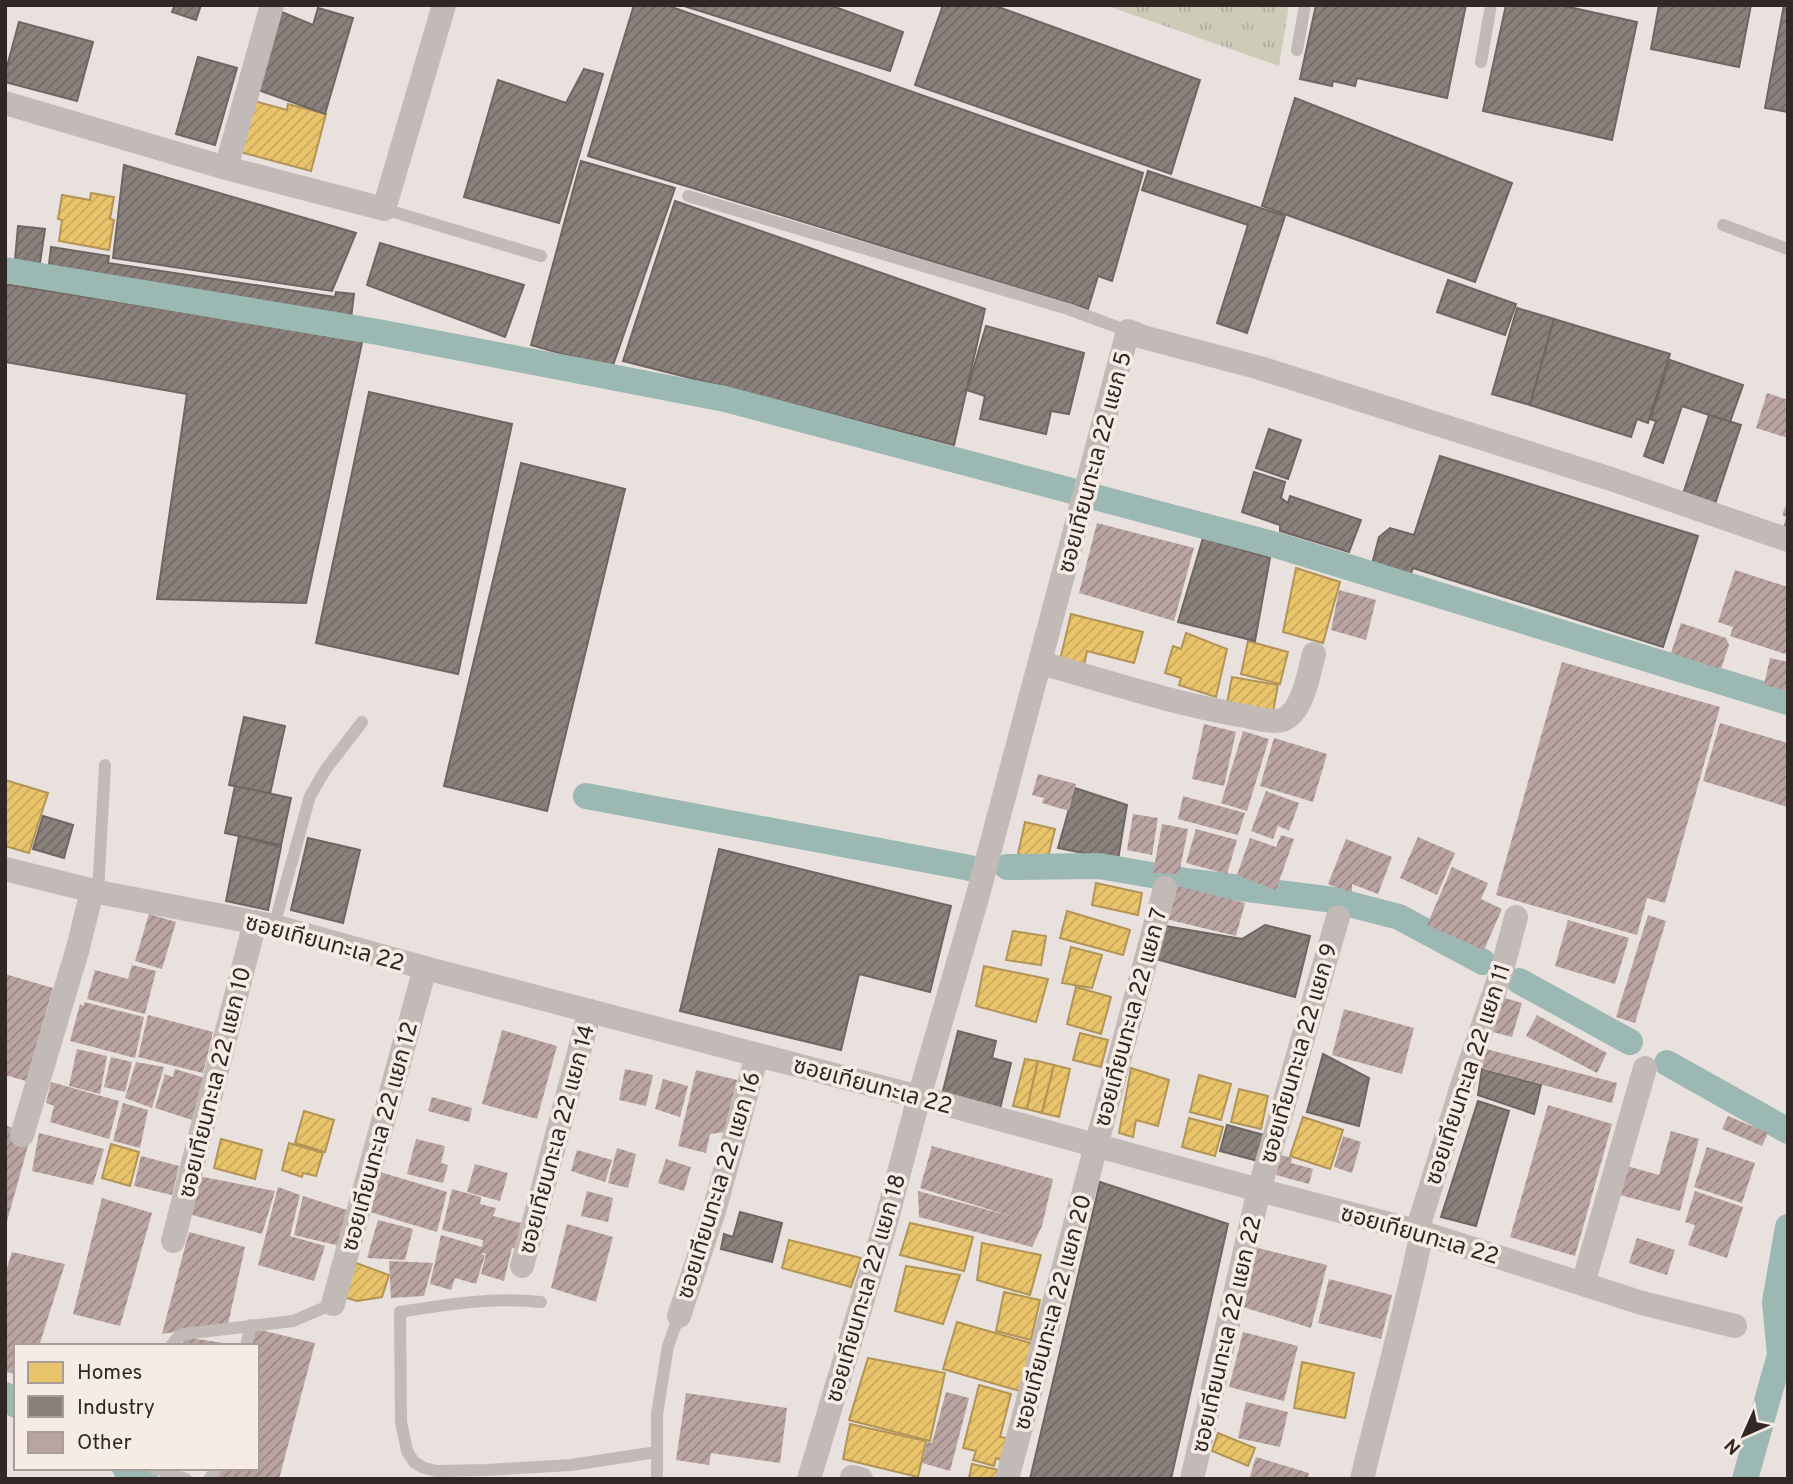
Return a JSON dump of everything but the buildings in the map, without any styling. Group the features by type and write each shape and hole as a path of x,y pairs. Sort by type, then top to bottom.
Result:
{"street":[{"path":"226,168 272,5"},
{"path":"5,103 226,168 384,209 444,5"},
{"name":"ซอยเทียนทะเล 22 แยก 5","path":"919,1097 977,898 1128,331 1285,376 1611,479 1788,540"},
{"path":"1041,663 1199,708 1282,720 1302,699 1314,654"},
{"name":"ซอยเทียนทะเล 22","path":"5,869 95,892 265,924 1420,1231 1642,1303 1735,1326"},
{"name":"ซอยเทียนทะเล 22 แยก 7","path":"1096,1146 1165,888"},
{"path":"22,1135 95,892"},
{"name":"ซอยเทียนทะเล 22 แยก 9","path":"1259,1190 1338,917"},
{"name":"ซอยเทียนทะเล 22 แยก 11","path":"1362,1479 1409,1296 1420,1231 1463,1083 1502,970 1516,917"},
{"name":"ซอยเทียนทะเล 22 แยก 10","path":"173,1241 265,924"},
{"name":"ซอยเทียนทะเล 22 แยก 12","path":"333,1304 425,968"},
{"name":"ซอยเทียนทะเล 22 แยก 14","path":"522,1266 590,1011"},
{"name":"ซอยเทียนทะเล 22 แยก 16","path":"679,1316 714,1211 757,1055"},
{"path":"1583,1284 1645,1068"},
{"name":"ซอยเทียนทะเล 22 แยก 18","path":"809,1479 886,1222 919,1097"},
{"name":"ซอยเทียนทะเล 22 แยก 20","path":"1007,1479 1096,1146"},
{"name":"ซอยเทียนทะเล 22 แยก 22","path":"1192,1479 1259,1190"}],"lane":[{"path":"1297,50 1305,5"},
{"path":"1481,62 1491,5"},
{"path":"688,195 1068,309 1128,331"},
{"path":"384,209 541,256"},
{"path":"1723,225 1788,249"},
{"path":"265,924 310,796 343,745 362,722"},
{"path":"95,892 105,765"},
{"path":"541,1302 513,1299 457,1302 400,1312 401,1422 407,1451 414,1462 437,1471 487,1470 571,1465 657,1452"},
{"path":"172,1344 177,1337 184,1334 293,1321 333,1304"},
{"path":"657,1479 657,1414 668,1346 679,1316"},
{"path":"246,1344 250,1325"},
{"path":"160,1470 186,1479"}],"green space":[{"path":"1105,5 1289,5 1279,66"}],"waterway":[{"path":"5,270 378,332 725,399 1276,545 1788,702"},
{"path":"586,796 970,868"},
{"path":"1007,867 1099,866 1186,881 1334,900 1399,917 1483,962"},
{"path":"1519,981 1630,1042"},
{"path":"1667,1063 1788,1131"},
{"path":"1745,1479 1780,1355 1775,1302 1788,1227"},
{"path":"5,1395 14,1403"},
{"path":"129,1470 145,1479"}]}
